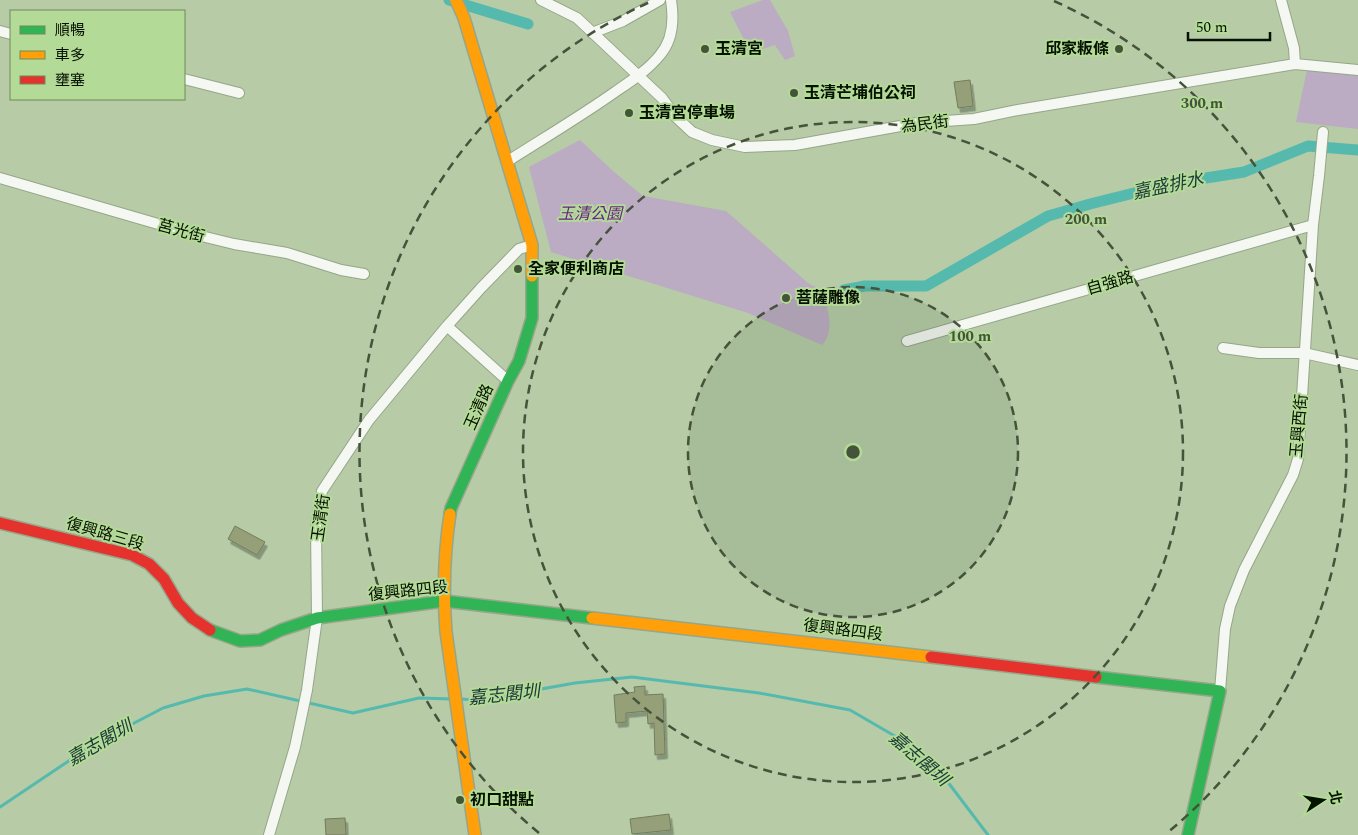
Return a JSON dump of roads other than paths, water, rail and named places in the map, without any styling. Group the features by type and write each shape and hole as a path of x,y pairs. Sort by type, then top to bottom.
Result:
{"street":[{"name":"玉清路","path":"456,0 464,18 532,245 532,318 519,361 508,381 451,508 446,541 444,601 446,632 475,835"},
{"name":"為民街","path":"541,0 577,18 662,98 676,118 692,132 712,140 745,146 795,145 917,124 974,119 1295,64 1358,70"},
{"path":"592,33 623,21 660,0"},
{"path":"508,161 586,112 638,76 660,55 669,38 673,24 671,0"},
{"path":"1281,0 1294,48 1295,64"},
{"path":"185,80 238,93"},
{"name":"玉興西街","path":"1220,691 1225,629 1230,606 1244,570 1294,475 1298,459 1313,225 1322,132"},
{"name":"莒光街","path":"0,178 189,233 234,244 287,253 340,270 364,274"},
{"name":"自強路","path":"907,341 1313,225"},
{"name":"玉清街","path":"269,835 295,747 307,690 317,618 316,526 322,491 369,420 447,326 519,249 532,245"},
{"path":"447,326 508,381"},
{"path":"1223,348 1259,353 1304,353 1358,365"},
{"name":"復興路三段","path":"0,523 132,555 149,564 164,579 178,603 192,618 214,633 240,641 260,640 281,630 317,618"},
{"name":"復興路四段","path":"317,618 444,601 1220,691"},
{"path":"1188,835 1220,691"}],"waterway":[{"path":"449,0 528,24"},
{"name":"嘉盛排水","path":"844,290 865,286 926,286 1048,216 1090,204 1174,183 1244,172 1308,146 1358,150"},
{"name":"嘉志閣圳","path":"459,699 479,700 575,683 632,677 759,693 850,710 900,739 947,781 988,835"},
{"name":"嘉志閣圳","path":"0,807 94,744 163,708 204,696 247,689 353,713 419,698 453,699"}],"place":[{"name":"玉清宮","path":"705,49"},
{"name":"邱家粄條","path":"1119,49"},
{"name":"玉清芒埔伯公祠","path":"794,93"},
{"name":"玉清宮停車場","path":"629,113"},
{"name":"全家便利商店","path":"518,269"},
{"name":"菩薩雕像","path":"786,298"},
{"name":"初口甜點","path":"460,800"}],"park label":[{"name":"玉清公園","path":"590,214"}]}
